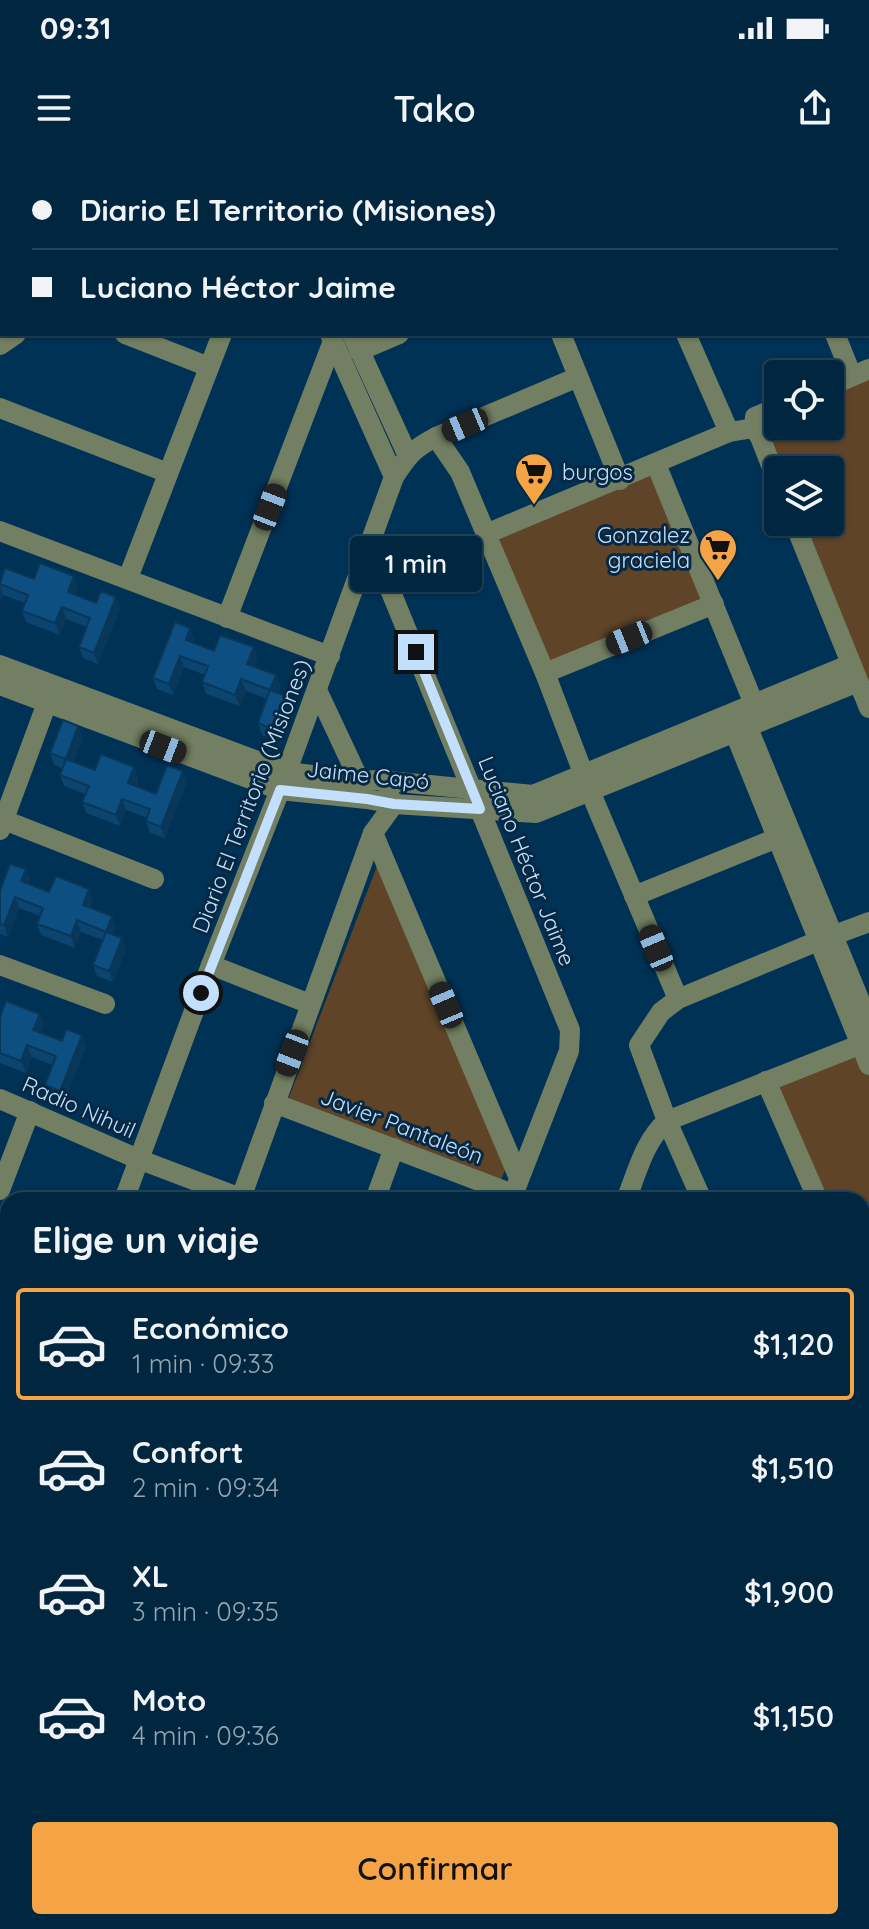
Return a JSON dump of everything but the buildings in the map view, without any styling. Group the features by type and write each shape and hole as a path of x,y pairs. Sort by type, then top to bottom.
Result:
{"street":[{"path":"130,336 209,367"},
{"path":"128,578 221,336"},
{"path":"344,340 381,336"},
{"path":"562,336 620,480"},
{"path":"687,336 729,432"},
{"path":"836,336 861,373"},
{"path":"344,340 408,456 436,437 578,377"},
{"path":"344,340 394,477"},
{"path":"227,618 344,340"},
{"path":"0,408 168,473"},
{"path":"764,413 755,417 754,428 767,456"},
{"path":"486,534 729,432 754,428"},
{"path":"436,437 460,472 678,999"},
{"name":"Diario El Territorio (Misiones)","path":"127,1192 211,965 284,781 394,477 408,456"},
{"path":"656,464 754,704"},
{"path":"0,531 330,656"},
{"path":"800,536 869,708"},
{"name":"Luciano Héctor Jaime","path":"371,543 570,1030 569,1051 514,1191"},
{"path":"545,673 714,604"},
{"path":"0,665 50,694"},
{"path":"737,725 754,704 855,673"},
{"path":"588,783 737,725 855,673"},
{"path":"0,685 50,694"},
{"path":"245,1192 274,1103 373,833 394,804 369,787 317,690"},
{"path":"50,694 2,825 154,879"},
{"name":"Jaime Capó","path":"50,694 284,781 472,789 533,795 588,783"},
{"path":"737,725 777,838 869,1023"},
{"path":"737,725 826,938 865,1042 869,1065"},
{"name":"Jaime Capó","path":"394,804 536,813 588,783"},
{"path":"373,833 514,1191"},
{"path":"634,896 777,838"},
{"path":"698,1192 667,1121 639,1045 661,1012 678,999 869,922"},
{"path":"0,965 105,1004"},
{"path":"211,965 310,1004"},
{"path":"629,1192 655,1131 667,1121 865,1042"},
{"path":"766,1081 815,1192"},
{"name":"Radio Nihuil","path":"0,1099 138,1159 225,1192"},
{"name":"Javier Pantaleón","path":"274,1103 514,1191"},
{"path":"0,1190 30,1111"},
{"path":"378,1192 394,1148"}],"shaded area":[{"path":"869,369 869,706 800,536 844,536 844,456 772,456 765,440 844,440 844,380"},
{"path":"764,413 764,438 755,417"},
{"path":"656,464 714,604 545,672 487,535"},
{"path":"377,866 506,1168 500,1182 288,1100"},
{"path":"860,1045 869,1066 869,1192 811,1192 766,1081"}],"place":[{"name":"burgos","path":"534,506"},
{"name":"Gonzalez graciela","path":"718,582"}],"route":[{"path":"201,993 280,790 394,804 480,809 416,652"}]}
